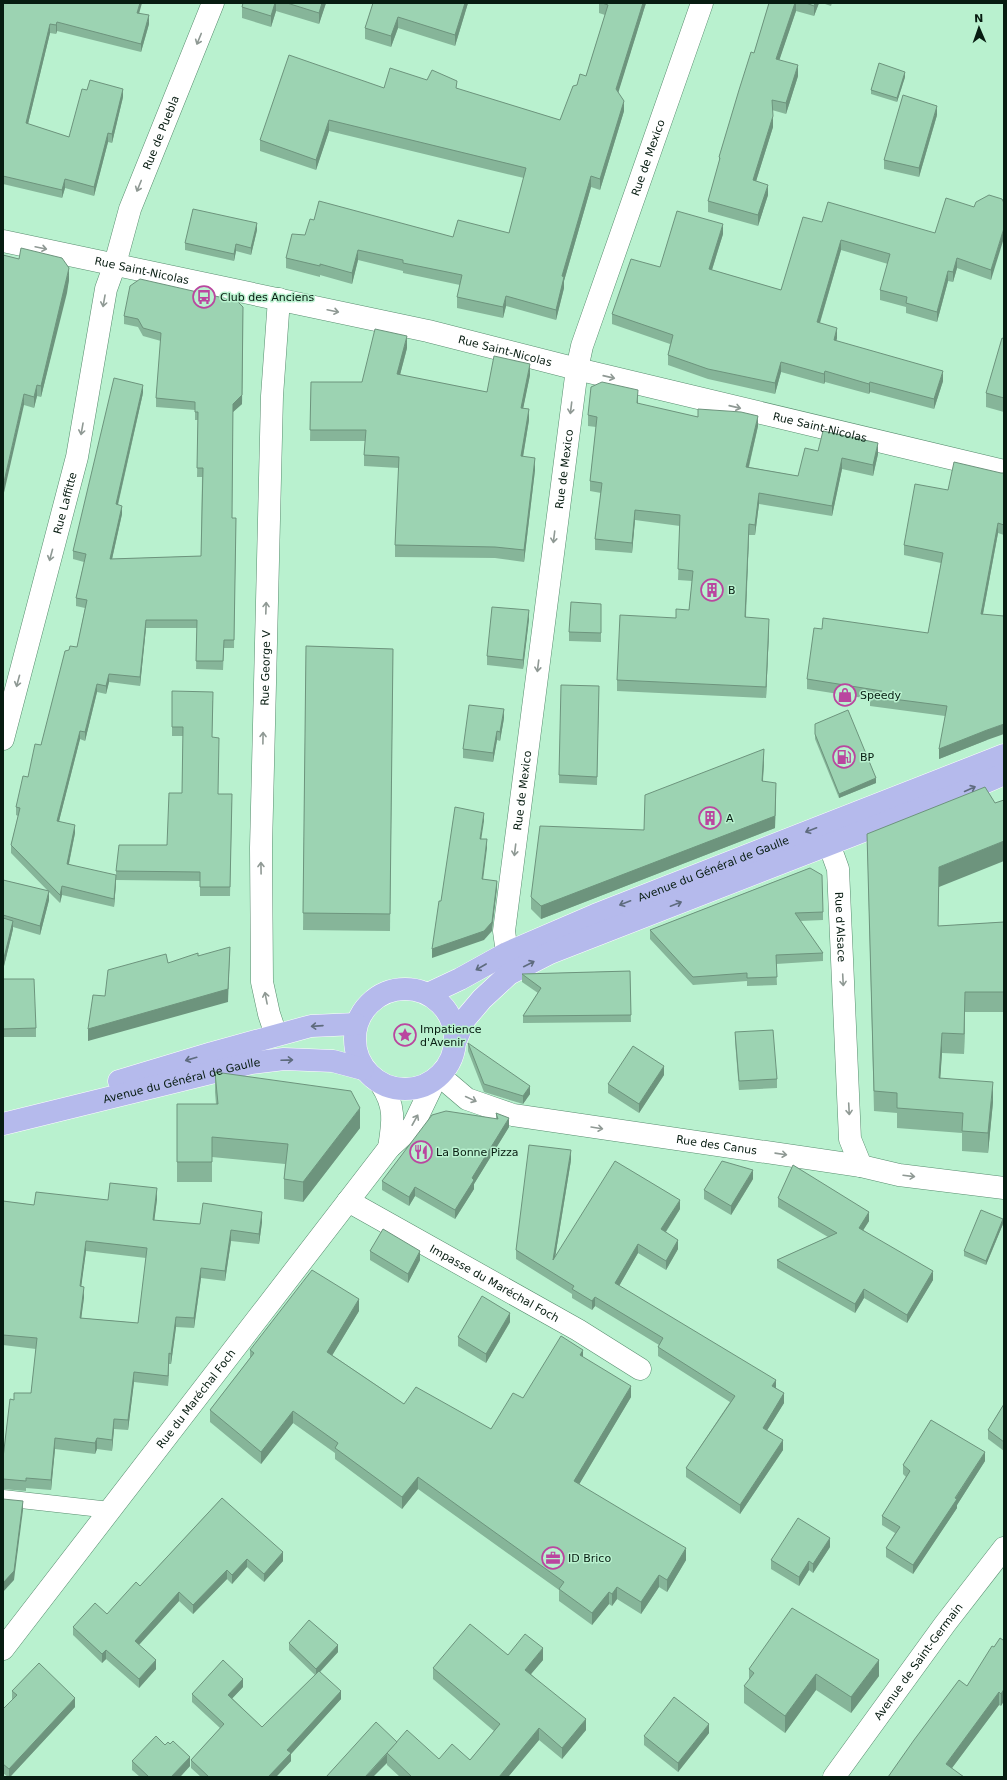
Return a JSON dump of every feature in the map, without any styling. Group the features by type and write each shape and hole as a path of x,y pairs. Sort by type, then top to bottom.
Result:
{"main road":[{"name":"Avenue du Général de Gaulle","path":"428,994 460,979 506,952 595,915 1004,755"},
{"name":"Avenue du Général de Gaulle","path":"456,1040 465,1019 482,999 509,974 550,953 956,795 1004,774"},
{"path":"406,988 428,994 443,1006 453,1022 456,1040 451,1060 437,1078 418,1088 399,1090 381,1084 363,1069 354,1047 356,1024 367,1005 385,992 406,988"},
{"name":"Avenue du Général de Gaulle","path":"3,1120 157,1069 276,1035 311,1026 356,1024"},
{"name":"Avenue du Général de Gaulle","path":"3,1124 251,1064 284,1059 314,1060 333,1061 363,1069"}],"street":[{"name":"Rue de Puebla","path":"116,264 130,209 213,3"},
{"name":"Rue de Mexico","path":"506,952 504,930 577,369 582,346 702,3"},
{"name":"Rue Saint-Nicolas","path":"3,241 428,331 577,369 1004,471"},
{"name":"Rue Laffitte","path":"3,739 77,457 106,289 116,264"},
{"name":"Rue George V","path":"276,1035 269,1014 262,982 261,848 272,396 279,299"},
{"path":"829,844 842,831 943,790 965,770"},
{"name":"Rue d'Alsace","path":"829,844 838,869 850,1140 861,1166"},
{"name":"Rue des Canus","path":"437,1078 467,1099 513,1115 861,1166 900,1175 1004,1188"},
{"name":"Rue du Maréchal Foch","path":"3,1649 389,1148 413,1126 437,1078"},
{"name":"Rue du Maréchal Foch","path":"381,1084 389,1097 393,1121 389,1148"},
{"name":"Impasse du Maréchal Foch","path":"348,1201 578,1330 640,1369"},
{"name":"Avenue de Saint-Germain","path":"834,1777 941,1630 1004,1548"}],"lane":[{"path":"3,1498 110,1510"}],"building":[{"path":"3,3 140,3 137,13 149,15 141,44 57,22 56,25 50,24 26,123 69,137 82,89 87,90 90,80 123,89 112,134 108,133 94,187 65,179 62,190 3,176"},
{"path":"243,3 275,3 271,16 242,7"},
{"path":"287,3 322,3 319,13"},
{"path":"373,3 465,3 455,35 398,17 391,36 365,28"},
{"path":"602,3 643,3 616,89 624,101 600,179 591,176 562,276 564,277 556,310 506,296 503,307 457,297 462,275 403,263 403,260 358,250 352,273 320,264 320,266 286,258 292,234 305,235 310,219 314,220 319,201 453,237 458,220 509,233 526,168 329,120 316,160 260,140 289,55 384,88 390,68 427,80 432,70 457,81 456,88 560,120 573,86 577,85 580,74 586,76 608,5"},
{"path":"769,3 795,3 776,59 798,65 786,103 772,100 773,116 753,180 768,185 758,215 708,201 720,158 719,157 739,90 751,52 754,53"},
{"path":"806,3 815,3 814,6"},
{"path":"879,63 905,72 897,98 871,90"},
{"path":"903,95 937,106 919,168 884,160"},
{"path":"989,195 1002,199 1004,203 1004,228 991,270 957,258 953,272 948,271 937,312 906,303 907,297 880,290 890,254 841,240 817,322 837,328 834,340 943,371 934,399 870,382 869,384 825,371 824,374 781,362 775,383 708,369 668,355 673,335 612,314 631,259 660,267 677,211 723,224 709,269 781,290 803,217 822,222 828,202 935,233 946,198 974,207 976,202"},
{"path":"193,209 257,223 251,248 236,244 234,254 185,243"},
{"path":"21,248 62,258 69,268 41,386 37,385 34,397 24,394 3,486 3,255 19,259"},
{"path":"140,279 237,301 243,307 242,395 233,404 232,518 236,518 234,640 224,640 223,661 196,661 197,620 146,620 140,677 109,674 106,686 97,684 85,732 80,731 57,821 75,825 67,864 116,875 114,899 62,886 60,895 11,845 20,808 16,807 23,776 28,777 35,744 41,745 65,651 69,650 70,646 77,647 87,600 76,598 86,554 73,551 114,378 143,385 116,504 122,506 110,559 201,556 203,468 197,468 198,412 195,412 195,402 156,398 161,333 143,328 138,319 124,316 130,286"},
{"path":"375,329 407,336 397,374 487,392 494,356 530,364 521,408 529,409 521,456 535,458 524,550 495,547 395,545 399,457 364,455 366,430 310,430 311,382 362,382"},
{"path":"1002,338 1004,339 1004,398 986,393"},
{"path":"602,382 638,390 637,403 698,417 698,409 741,412 758,416 746,467 798,476 805,448 818,451 823,431 878,443 873,465 842,458 832,506 759,493 755,525 749,524 745,617 769,619 766,687 617,680 620,615 676,618 676,609 689,610 693,571 678,569 680,515 635,510 632,543 595,539 602,483 590,481 597,417 588,415 591,387"},
{"path":"954,462 1004,473 1004,525 998,523 981,614 1004,616 1004,724 939,749 947,706 870,696 882,691 807,679 814,628 822,629 823,618 928,633 943,553 904,545 915,484 948,490"},
{"path":"571,602 601,604 601,633 569,632"},
{"path":"492,607 529,610 523,660 487,656"},
{"path":"306,646 393,649 390,914 303,913"},
{"path":"561,685 599,686 597,777 559,775"},
{"path":"172,691 213,692 212,737 219,738 218,794 232,794 230,887 200,887 200,872 116,871 119,845 167,845 169,793 182,793 183,727 172,727"},
{"path":"469,705 504,709 500,732 497,731 493,753 463,749"},
{"name":"BP","path":"848,710 876,778 839,794 815,734 815,724"},
{"path":"764,749 762,781 776,783 775,816 541,906 531,897 540,826 644,830 645,795"},
{"path":"985,787 995,803 1004,800 1004,841 939,867 938,926 1004,922 1004,992 965,992 964,1034 942,1033 939,1078 993,1082 988,1133 962,1131 963,1113 897,1108 897,1093 874,1091 867,834"},
{"path":"455,807 484,813 480,839 487,839 482,879 497,881 492,922 484,931 432,949 439,901 441,901"},
{"path":"810,868 822,875 823,912 795,913 823,953 776,955 777,977 747,978 747,973 693,977 650,930"},
{"path":"3,880 49,891 40,926 3,915"},
{"path":"3,918 13,921 3,962"},
{"path":"230,947 228,989 88,1029 93,995 105,996 108,970 166,954 168,963 198,953 198,956"},
{"path":"630,971 631,1015 523,1016 541,988 522,974"},
{"path":"3,979 34,979 36,1028 3,1029"},
{"path":"773,1030 777,1079 739,1081 735,1032"},
{"path":"468,1043 530,1086 523,1096 484,1084"},
{"path":"633,1046 664,1066 639,1104 608,1084"},
{"path":"215,1072 351,1091 360,1108 303,1182 284,1179 288,1144 212,1137 212,1162 177,1162 177,1104 218,1104"},
{"path":"446,1111 498,1119 496,1113 509,1118 472,1178 474,1180 455,1210 415,1187 409,1197 382,1181 432,1115"},
{"path":"529,1145 571,1150 553,1260 615,1161 680,1200 661,1229 678,1240 666,1261 638,1244 615,1283 776,1380 772,1386 784,1393 763,1428 783,1440 740,1505 686,1468 735,1396 658,1347 663,1338 595,1297 592,1301 572,1289 574,1286 516,1250"},
{"path":"722,1161 753,1170 731,1206 704,1190"},
{"path":"793,1165 869,1212 859,1228 933,1271 907,1315 864,1289 855,1304 777,1260 837,1233 778,1198"},
{"path":"110,1183 157,1188 153,1220 200,1224 203,1203 262,1212 259,1234 231,1230 225,1271 201,1268 194,1318 176,1317 171,1354 169,1353 168,1376 134,1372 128,1420 114,1419 112,1440 97,1438 95,1443 55,1438 51,1480 26,1478 26,1481 3,1479 3,1458 10,1399 14,1400 14,1393 31,1393 37,1338 3,1335 3,1201 34,1205 36,1192 108,1200","holes":["86,1241 147,1248 138,1323 80,1318 84,1287 80,1286"]},
{"path":"981,1210 1003,1219 986,1261 964,1251"},
{"path":"383,1229 420,1251 408,1274 370,1251"},
{"path":"312,1270 359,1299 327,1352 404,1404 416,1387 491,1429 513,1393 523,1398 561,1336 583,1350 580,1355 631,1386 574,1481 686,1548 667,1580 659,1575 641,1602 617,1587 612,1594 609,1592 592,1613 559,1589 564,1582 418,1477 402,1497 335,1448 338,1443 293,1411 261,1452 210,1410 254,1353 250,1350"},
{"path":"482,1296 510,1313 486,1354 458,1337"},
{"path":"1004,1404 1004,1442 988,1430"},
{"path":"931,1420 985,1452 955,1498 957,1499 913,1565 886,1548 900,1527 882,1516 910,1471 903,1465"},
{"path":"222,1498 283,1552 264,1574 247,1559 232,1575 227,1570 193,1605 179,1592 135,1641 156,1660 139,1679 106,1650 102,1654 73,1627 95,1603 107,1614 136,1582 140,1586"},
{"path":"3,1499 23,1501 14,1571 3,1583"},
{"path":"798,1518 830,1538 813,1564 809,1561 799,1577 771,1560"},
{"path":"792,1608 879,1660 851,1697 816,1674 785,1716 744,1686 754,1673 749,1669"},
{"path":"309,1620 338,1645 316,1669 289,1643"},
{"path":"470,1624 508,1655 525,1634 543,1648 525,1670 586,1719 562,1748 539,1728 499,1777 412,1777 387,1753 407,1730 439,1759 452,1744 470,1760 500,1724 433,1668"},
{"path":"1000,1638 1003,1640 1004,1639 1004,1689 1001,1694 999,1692 946,1764 964,1777 888,1777 959,1680 967,1686 992,1646 994,1647"},
{"path":"223,1660 243,1679 228,1695 262,1727 319,1671 341,1691 287,1750 291,1753 268,1777 209,1777 191,1760 224,1724 192,1694"},
{"path":"39,1663 75,1698 9,1769 3,1764 3,1709 17,1695 12,1691"},
{"path":"674,1697 709,1724 678,1763 644,1736"},
{"path":"376,1722 397,1742 365,1777 326,1777"},
{"path":"156,1736 165,1745 168,1742 170,1744 173,1741 190,1757 171,1777 149,1777 132,1761"}],"place":[{"name":"Club des Anciens","path":"204,297"},
{"name":"B","path":"712,590"},
{"name":"Speedy","path":"845,695"},
{"name":"BP","path":"844,757"},
{"name":"A","path":"710,818"},
{"name":"Impatience d'Avenir","path":"405,1035"},
{"name":"La Bonne Pizza","path":"421,1152"},
{"name":"ID Brico","path":"553,1558"}]}
